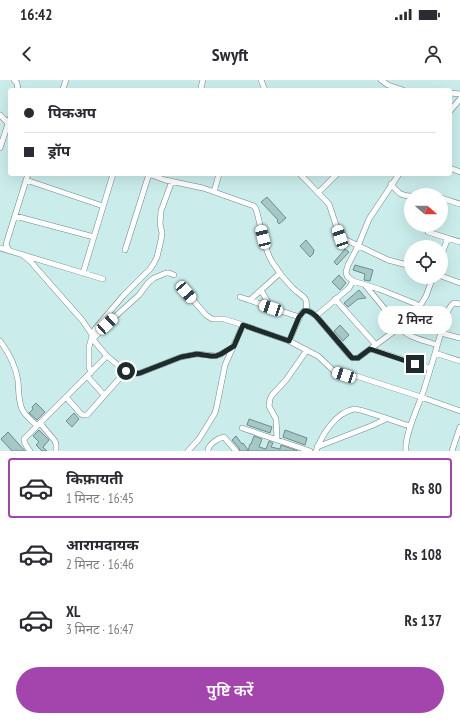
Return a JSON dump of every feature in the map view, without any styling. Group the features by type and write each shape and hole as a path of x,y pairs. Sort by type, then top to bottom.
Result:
{"street":[{"path":"381,80 388,85 397,88"},
{"path":"452,109 460,99"},
{"path":"0,148 8,130"},
{"path":"9,250 6,245 27,176"},
{"path":"83,273 112,176"},
{"path":"125,250 148,176"},
{"path":"156,176 193,185 255,207 271,260 296,291 305,298 307,304 306,311 304,311 299,317 289,341"},
{"path":"214,192 218,176"},
{"path":"302,176 329,204 340,237 388,260 404,264"},
{"path":"318,193 334,176"},
{"path":"397,176 369,219 358,246 346,269 347,276 353,281 365,284 420,306 424,313 445,321"},
{"path":"26,180 103,206"},
{"path":"104,395 89,375 89,347 95,328 154,263 157,257 162,233 160,211 172,181"},
{"path":"391,184 398,192 404,196"},
{"path":"448,200 460,204"},
{"path":"15,216 94,237"},
{"path":"428,232 460,242"},
{"path":"0,248 103,279"},
{"path":"23,255 82,320 107,356 126,371 134,374 140,373 181,357 197,354 216,356 234,346"},
{"path":"93,337 139,295 154,278 166,273 174,276"},
{"path":"250,300 280,273"},
{"path":"448,278 460,282"},
{"path":"316,316 349,288 353,281"},
{"path":"365,284 404,333 438,345"},
{"path":"420,306 430,284"},
{"path":"261,290 271,308"},
{"path":"186,292 206,315 212,319 224,319 289,341 318,356 335,372 344,375"},
{"path":"240,297 299,317"},
{"path":"336,299 376,345"},
{"path":"406,451 410,426 450,307 454,303 460,304"},
{"path":"306,311 316,316 352,358 358,358 400,327"},
{"path":"188,451 199,439 215,412 225,365 243,325"},
{"path":"441,333 460,338"},
{"path":"0,341 8,352 16,373 19,400 23,411 55,441 56,451"},
{"path":"370,349 430,368"},
{"path":"277,439 276,419 269,406 270,400 272,395 286,380 307,350"},
{"path":"435,353 460,361"},
{"path":"30,451 25,446 24,439 107,356"},
{"path":"66,397 81,414 85,416 126,371"},
{"path":"356,376 421,397 460,412"},
{"path":"317,449 331,424 346,412 356,409 410,426"},
{"path":"317,449 367,428 386,418"},
{"path":"242,428 310,451"},
{"path":"452,451 460,430"},
{"path":"208,451 209,445 224,437 236,451"}],"building":[{"path":"267,197 286,218 279,224 277,221 278,220 261,202"},
{"path":"306,240 314,250 310,257 300,246"},
{"path":"345,249 349,252 337,265 334,262"},
{"path":"355,265 373,270 370,281 364,280 365,274 353,270"},
{"path":"339,275 346,283 340,290 332,282"},
{"path":"359,290 366,298 358,299 348,307 344,303"},
{"path":"340,325 349,335 343,341 334,331"},
{"path":"36,403 45,412 37,420 29,413"},
{"path":"74,413 79,419 72,427 66,421"},
{"path":"249,419 272,427 270,433 247,425"},
{"path":"39,430 49,440 43,447 47,451 42,451 36,445 39,442 33,436"},
{"path":"285,430 307,438 305,445 283,437"},
{"path":"8,432 25,451 12,451 1,439"},
{"path":"236,436 248,450 240,451 232,440"},
{"path":"254,436 262,439 259,447 266,449 269,441 273,443 271,447 280,449 281,445 298,451 248,451"}],"route":[{"path":"126,371 134,374 140,373 181,357 197,354 216,356 234,346 243,325 289,341 299,317 304,311 309,311 316,316 352,358 358,358 370,349 415,364"}]}
